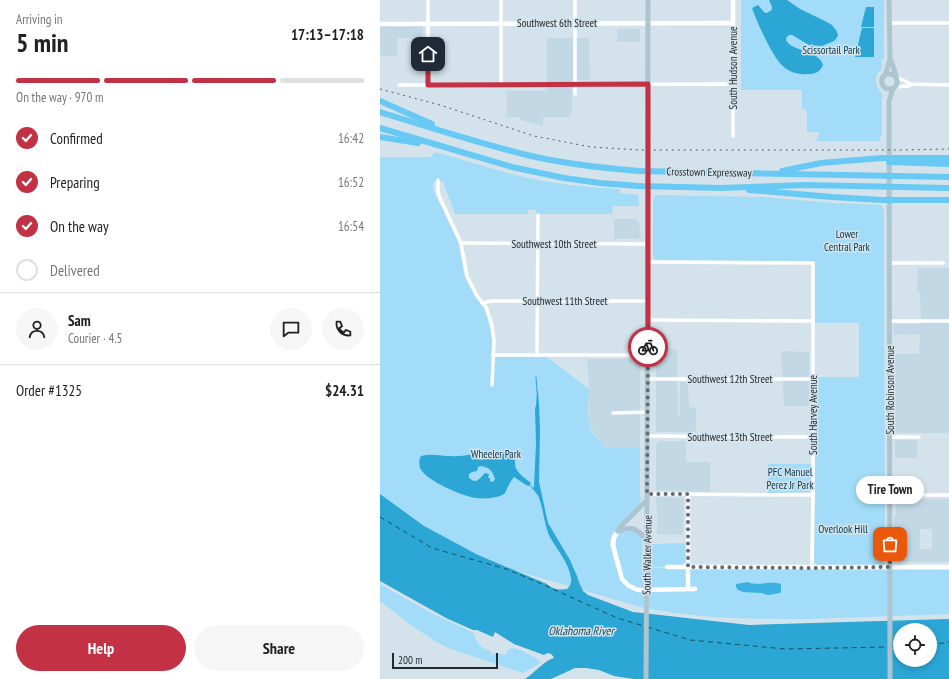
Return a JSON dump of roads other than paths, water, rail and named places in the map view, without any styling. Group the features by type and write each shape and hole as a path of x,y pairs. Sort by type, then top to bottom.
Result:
{"highway":[{"path":"380,101 454,134"},
{"name":"Crosstown Expressway","path":"380,112 527,155 586,166 639,171 949,177"},
{"name":"Crosstown Expressway","path":"380,128 512,167 600,184 722,188 812,186 949,188"},
{"path":"380,137 438,146"},
{"path":"769,173 821,163 882,158 949,158"},
{"path":"889,162 949,164"},
{"path":"722,188 882,200 949,200"}],"main road":[{"name":"South Walker Avenue","path":"646,679 648,436 648,0"},
{"path":"889,0 890,59 885,75 882,79 883,86 889,89 895,87 897,82 890,59"},
{"path":"885,75 890,73 896,77"},
{"name":"South Robinson Avenue","path":"884,87 890,101"},
{"name":"South Robinson Avenue","path":"890,679 889,137 890,101 895,87"},
{"path":"618,531 647,497"},
{"path":"618,531 627,528 634,528 647,540"}],"street":[{"path":"428,0 428,85"},
{"path":"501,0 501,85"},
{"path":"575,0 575,94"},
{"name":"South Hudson Avenue","path":"733,0 733,136"},
{"name":"Southwest 6th Street","path":"380,24 733,23"},
{"path":"889,23 949,23"},
{"path":"896,77 911,84 949,85"},
{"path":"399,85 733,84"},
{"path":"895,87 909,86 911,84"},
{"path":"438,180 439,196 461,244 467,276 477,296 488,312 493,329 494,355 492,385"},
{"path":"537,355 538,215"},
{"name":"Southwest 10th Street","path":"461,244 648,244"},
{"name":"South Harvey Avenue","path":"648,262 813,262 812,568"},
{"path":"890,263 943,263"},
{"name":"Southwest 11th Street","path":"482,303 491,301 648,301"},
{"path":"648,320 813,321"},
{"path":"890,321 949,321"},
{"path":"494,355 648,355"},
{"name":"Southwest 12th Street","path":"647,379 813,379"},
{"path":"613,412 648,412"},
{"name":"Southwest 13th Street","path":"648,436 813,437"},
{"path":"890,437 919,437"},
{"path":"688,494 688,589 695,589"},
{"path":"647,497 688,494 813,495"},
{"path":"890,495 949,495"},
{"name":"South Walker Avenue","path":"618,531 614,538 613,545 621,576 629,586 638,590 688,589"},
{"path":"667,567 949,567"}],"water":[{"path":"769,0 787,0 800,9 832,25 836,30 838,35 836,39 822,46 809,45 792,35 789,35 786,38 792,46 815,56 820,60 823,65 819,71 813,74 799,74 785,68 775,57 761,31 752,8 758,5 764,12 769,12 772,8"},
{"path":"866,7 874,7 874,27 861,27"},
{"path":"862,28 874,28 874,57 855,57"},
{"name":"Oklahoma River","path":"538,391 540,429 539,482 548,523 570,560 583,591 588,595 633,612 749,625 949,619 949,679 634,679 614,676 599,670 575,668 551,679 525,679 546,662 554,658 552,655 548,653 544,655 514,644 495,632 493,637 477,630 473,630 446,618 380,581 380,494 424,526 478,555 554,588 568,588 571,581 570,572 546,528 539,498 533,488 536,444 535,408"},
{"path":"484,452 505,452 512,454 515,459 517,470 531,483 529,486 514,477 504,494 493,498 477,498 463,495 446,488 430,478 420,468 419,462 421,456 425,455 459,456","holes":["481,466 489,469 493,473 495,479 493,482 490,481 490,478 488,478 489,474 485,473 476,481 469,478 469,474 477,471 478,467"]}],"waterway":[{"path":"536,377 537,392"},
{"path":"530,485 533,489"}],"railway":[{"path":"380,89 440,105 534,136 591,147 640,150 949,149"}],"place":[{"name":"Tire Town","path":"890,544"}],"park label":[{"name":"Scissortail Park","path":"831,50"},
{"name":"Lower Central Park","path":"847,240"},
{"name":"Wheeler Park","path":"496,454"},
{"name":"PFC Manuel Perez Jr Park","path":"790,478"},
{"name":"Overlook Hill","path":"843,529"}]}
